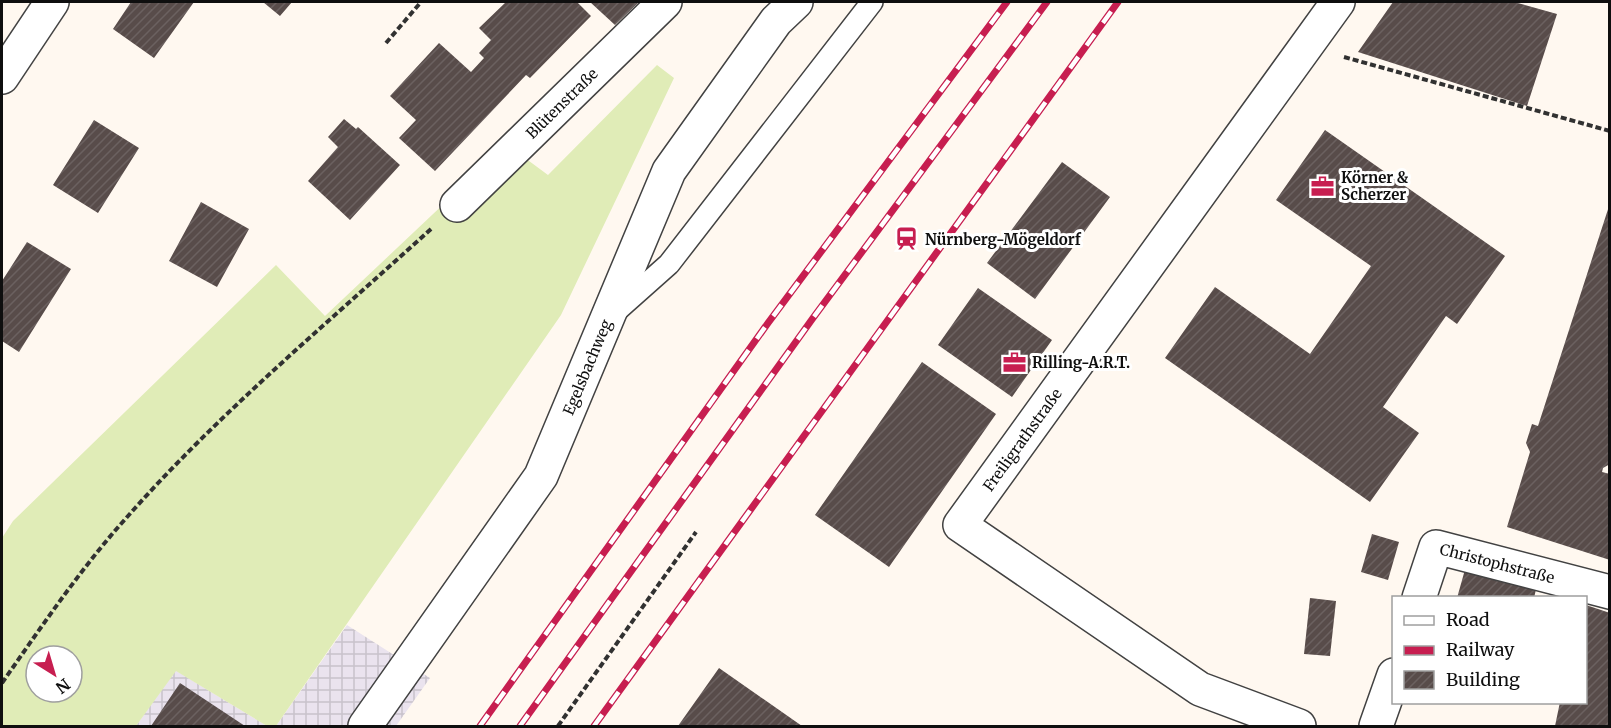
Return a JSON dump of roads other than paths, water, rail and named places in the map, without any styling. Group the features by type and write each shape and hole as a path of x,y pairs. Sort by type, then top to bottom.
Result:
{"street":[{"path":"2,77 52,2"},
{"name":"Blütenstraße","path":"457,205 665,2"},
{"name":"Egelsbachweg","path":"365,726 541,476 669,171 776,21 796,2"},
{"name":"Freiligrathstraße","path":"1299,726 1200,688 960,525 1338,2"},
{"name":"Christophstraße","path":"1419,596 1436,546 1610,592"},
{"path":"1376,726 1392,681"}],"lane":[{"path":"607,319 669,264 873,2"}],"railway":[{"path":"480,726 768,323 1007,2"},
{"path":"520,726 813,318 1047,2"},
{"path":"594,726 1118,2"}],"place":[{"name":"Körner & Scherzer","path":"1323,186"},
{"name":"Nürnberg-Mögeldorf","path":"907,239"},
{"name":"Rilling-A.R.T.","path":"1014,362"}]}
